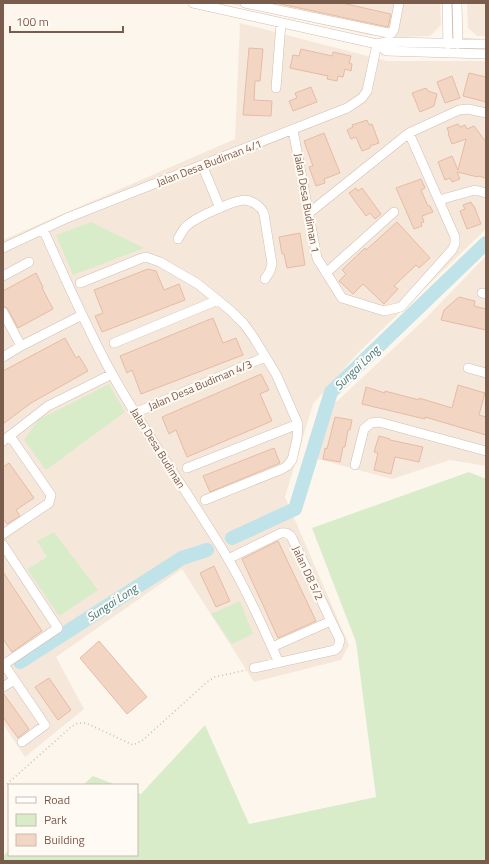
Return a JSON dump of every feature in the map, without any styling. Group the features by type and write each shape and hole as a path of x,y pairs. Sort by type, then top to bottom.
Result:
{"street":[{"path":"193,3 377,44 386,42 453,45 483,44"},
{"path":"245,3 392,33 400,3"},
{"path":"446,3 447,19 453,45 463,54"},
{"path":"444,54 453,45 457,23 457,3"},
{"path":"427,43 441,36 447,19"},
{"path":"276,88 281,23"},
{"path":"457,23 461,35 464,38 483,44"},
{"path":"377,44 386,51 444,54 486,54"},
{"name":"Jalan Desa Budiman 4/1","path":"3,248 43,229 204,169 347,108 362,98 369,84 377,44"},
{"path":"309,213 409,133 460,110 468,109 486,114"},
{"name":"Jalan Desa Budiman 1","path":"293,130 315,253 319,263 342,298 384,311 401,307 452,250 455,244 455,237 439,200"},
{"path":"409,133 439,200 475,190 486,193"},
{"path":"204,169 220,208"},
{"path":"178,239 183,230 191,222 220,208 245,200 249,201 261,208 264,214 272,264 265,279"},
{"path":"326,273 394,212"},
{"name":"Jalan Desa Budiman","path":"43,229 82,315 112,374 135,413 228,558 279,663"},
{"path":"80,283 139,258 146,257 160,262 198,284 244,324 279,380 298,424 298,433 292,460 287,466 205,500"},
{"path":"3,276 29,262"},
{"path":"114,343 218,300"},
{"path":"3,312 20,346"},
{"path":"3,357 20,346 82,315"},
{"name":"Jalan Desa Budiman 4/3","path":"135,413 265,357"},
{"path":"468,368 486,373"},
{"path":"3,534 49,503 51,495 6,438 48,406 112,374"},
{"path":"355,465 364,429 371,423 379,422 486,451"},
{"path":"187,468 298,424"},
{"name":"Jalan DB 5/2","path":"228,558 284,532 289,534 292,538 340,640 338,647 335,650 279,663"},
{"path":"4,550 58,628 3,664 45,725 22,742"},
{"path":"272,647 331,621"},
{"path":"254,668 279,663"},
{"path":"3,687 14,680"}],"path":[{"path":"3,785 7,784 71,727 78,723 86,723 133,745 143,740 207,682 215,677 254,668"}],"shaded area":[{"path":"226,3 440,3 441,25 430,36 400,37 368,35"},
{"path":"467,3 486,3 486,36 477,36 468,28"},
{"path":"240,23 387,61 486,61 486,229 358,353 313,404 285,497 349,645 341,660 254,682 182,569 56,657 84,709 25,757 3,724 3,240 235,139"},
{"path":"486,256 486,466 450,460 392,479 317,459 333,405 425,319"}],"green space":[{"path":"91,222 144,248 73,275 56,235"},
{"path":"109,384 125,412 46,470 24,440 38,420"},
{"path":"469,472 486,479 486,861 3,861 3,856 8,851 8,856 138,856 138,793 141,794 205,725 249,824 376,797 356,642 312,528"},
{"path":"54,532 98,590 59,616 27,569 47,557 37,541"},
{"path":"240,601 253,634 232,644 211,614"},
{"path":"93,776 113,784 84,784"}],"building":[{"path":"276,3 342,3 391,14 388,27"},
{"path":"249,48 263,49 260,81 255,81 254,100 272,101 271,116 243,115"},
{"path":"301,49 332,56 333,52 351,56 349,63 352,64 351,71 345,69 343,77 338,76 337,81 327,79 328,76 290,68 293,55 299,56"},
{"path":"469,73 486,77 486,102 463,96"},
{"path":"452,76 460,98 445,103 437,82"},
{"path":"311,87 317,102 293,111 289,101 297,98 295,93"},
{"path":"426,88 428,91 437,94 434,106 420,112 412,93"},
{"path":"367,120 369,125 372,124 379,143 362,151 356,137 351,139 347,130 353,127 352,125"},
{"path":"458,124 460,127 465,125 467,129 474,126 486,142 486,178 457,172 460,179 452,182 450,178 445,180 438,162 452,156 458,170 466,139 452,144 447,128"},
{"path":"324,133 340,173 324,179 325,183 316,186 309,167 313,166 304,141"},
{"path":"421,179 425,188 421,190 428,206 430,206 433,212 422,216 424,222 421,223 422,226 414,229 396,188"},
{"path":"356,188 358,191 362,188 381,214 375,219 370,213 366,216 349,193"},
{"path":"471,202 481,224 467,229 460,211 465,209 463,205"},
{"path":"397,222 430,258 419,268 416,265 394,286 398,289 384,304 363,284 353,294 339,281 346,274 342,270 365,248 366,250"},
{"path":"300,233 305,265 287,268 284,254 282,254 279,237"},
{"path":"148,269 156,271 164,290 179,284 185,300 102,332 95,316 103,313 94,290"},
{"path":"36,273 53,309 18,328 8,309 3,306 3,291"},
{"path":"459,297 475,301 474,306 486,309 486,330 441,320 444,310"},
{"path":"213,318 223,343 236,338 243,355 141,394 132,370 127,373 120,356"},
{"path":"65,338 76,358 79,356 88,371 31,403 3,424 3,371"},
{"path":"261,374 269,390 260,394 272,421 187,457 176,430 169,434 162,417"},
{"path":"458,385 485,393 479,415 486,417 486,435 425,417 425,419 362,404 366,387 385,393 385,391 419,400 419,398 452,408"},
{"path":"335,417 352,420 350,430 348,430 345,447 343,447 340,462 323,459"},
{"path":"379,436 390,440 423,447 419,462 395,457 391,474 374,470 378,453 374,452"},
{"path":"274,448 280,463 210,492 203,476"},
{"path":"9,463 34,498 16,510 20,516 7,524 3,518 3,467"},
{"path":"278,541 316,621 278,638 242,559"},
{"path":"214,566 230,601 216,607 200,573"},
{"path":"3,572 42,631 12,652 3,639"},
{"path":"99,641 147,697 127,714 80,658"},
{"path":"49,678 71,710 58,720 35,687"},
{"path":"3,693 29,729 18,738 3,717"}],"waterway":[{"name":"Sungai Long","path":"232,538 295,509 331,392 486,243"},
{"name":"Sungai Long","path":"20,662 182,558 207,550"}]}
